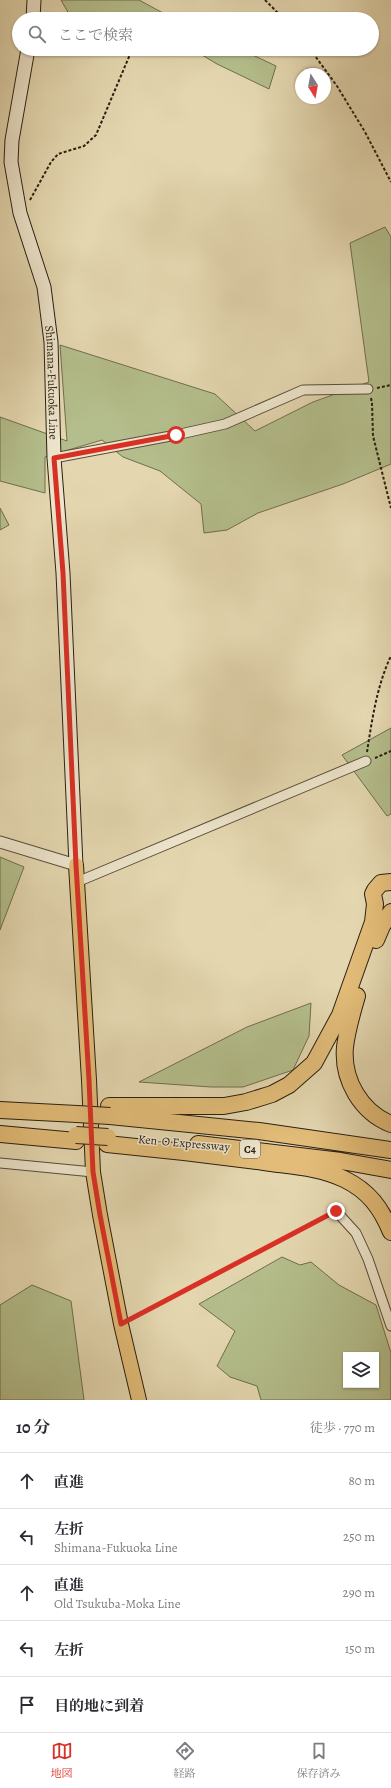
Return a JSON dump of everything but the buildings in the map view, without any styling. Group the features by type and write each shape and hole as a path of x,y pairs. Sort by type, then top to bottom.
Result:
{"highway":[{"path":"109,1111 224,1106 246,1102 272,1094 289,1086 314,1063 340,1015 373,922 375,904 373,894 374,890 381,883 391,882"},
{"path":"391,912 382,926 358,992 345,1048 345,1065 357,1096 368,1110 383,1121 391,1124"},
{"name":"Ken-O Expressway","path":"2,1110 109,1111 391,1150"},
{"name":"Ken-O Expressway","path":"0,1133 222,1146 341,1161 391,1170"},
{"path":"108,1140 322,1170 345,1180 367,1194 383,1214 391,1232"}],"main road":[{"path":"33,12 34,0"},
{"name":"Shimana-Fukuoka Line","path":"27,56 12,140 12,174 20,213 44,287 51,342 54,458 63,573 76,865"},
{"path":"76,865 93,1172 121,1324 139,1400"}],"street":[{"path":"54,458 176,435 225,424 303,390 368,389"},
{"path":"77,882 366,761"},
{"path":"0,842 76,865"},
{"path":"0,1163 93,1172"},
{"path":"336,1211 356,1233 368,1258 391,1326"}],"path":[{"path":"265,0 277,12"},
{"path":"20,213 27,205 51,162 58,154 84,146 96,135 129,56"},
{"path":"315,56 337,86 365,132 391,182"},
{"path":"391,384 368,389 372,403 373,436 391,508"},
{"path":"366,761 372,722 385,668 391,656"},
{"path":"366,761 391,751"},
{"path":"121,1324 336,1211"}],"green space":[{"path":"61,0 139,0 161,12 68,12"},
{"path":"204,56 255,56 276,66 269,89"},
{"path":"385,227 391,237 391,464 343,484 258,513 227,530 204,533 201,504 160,471 123,457 102,440 45,457 45,493 0,481 0,417 67,441 60,345 215,394 255,431 313,402 369,382 350,243"},
{"path":"0,508 9,525 0,530"},
{"path":"391,728 391,814 387,816 342,755"},
{"path":"0,857 24,867 0,930"},
{"path":"311,1003 309,1036 293,1070 243,1087 211,1087 139,1082 247,1027"},
{"path":"282,1257 300,1265 311,1262 339,1285 376,1305 391,1353 391,1400 261,1400 257,1386 230,1377 217,1366 235,1331 199,1304"},
{"path":"32,1285 71,1301 84,1400 0,1400 0,1305"}],"route":[{"path":"176,435 54,458 63,573 76,865 93,1172 121,1324 217,1275 336,1211"}]}
